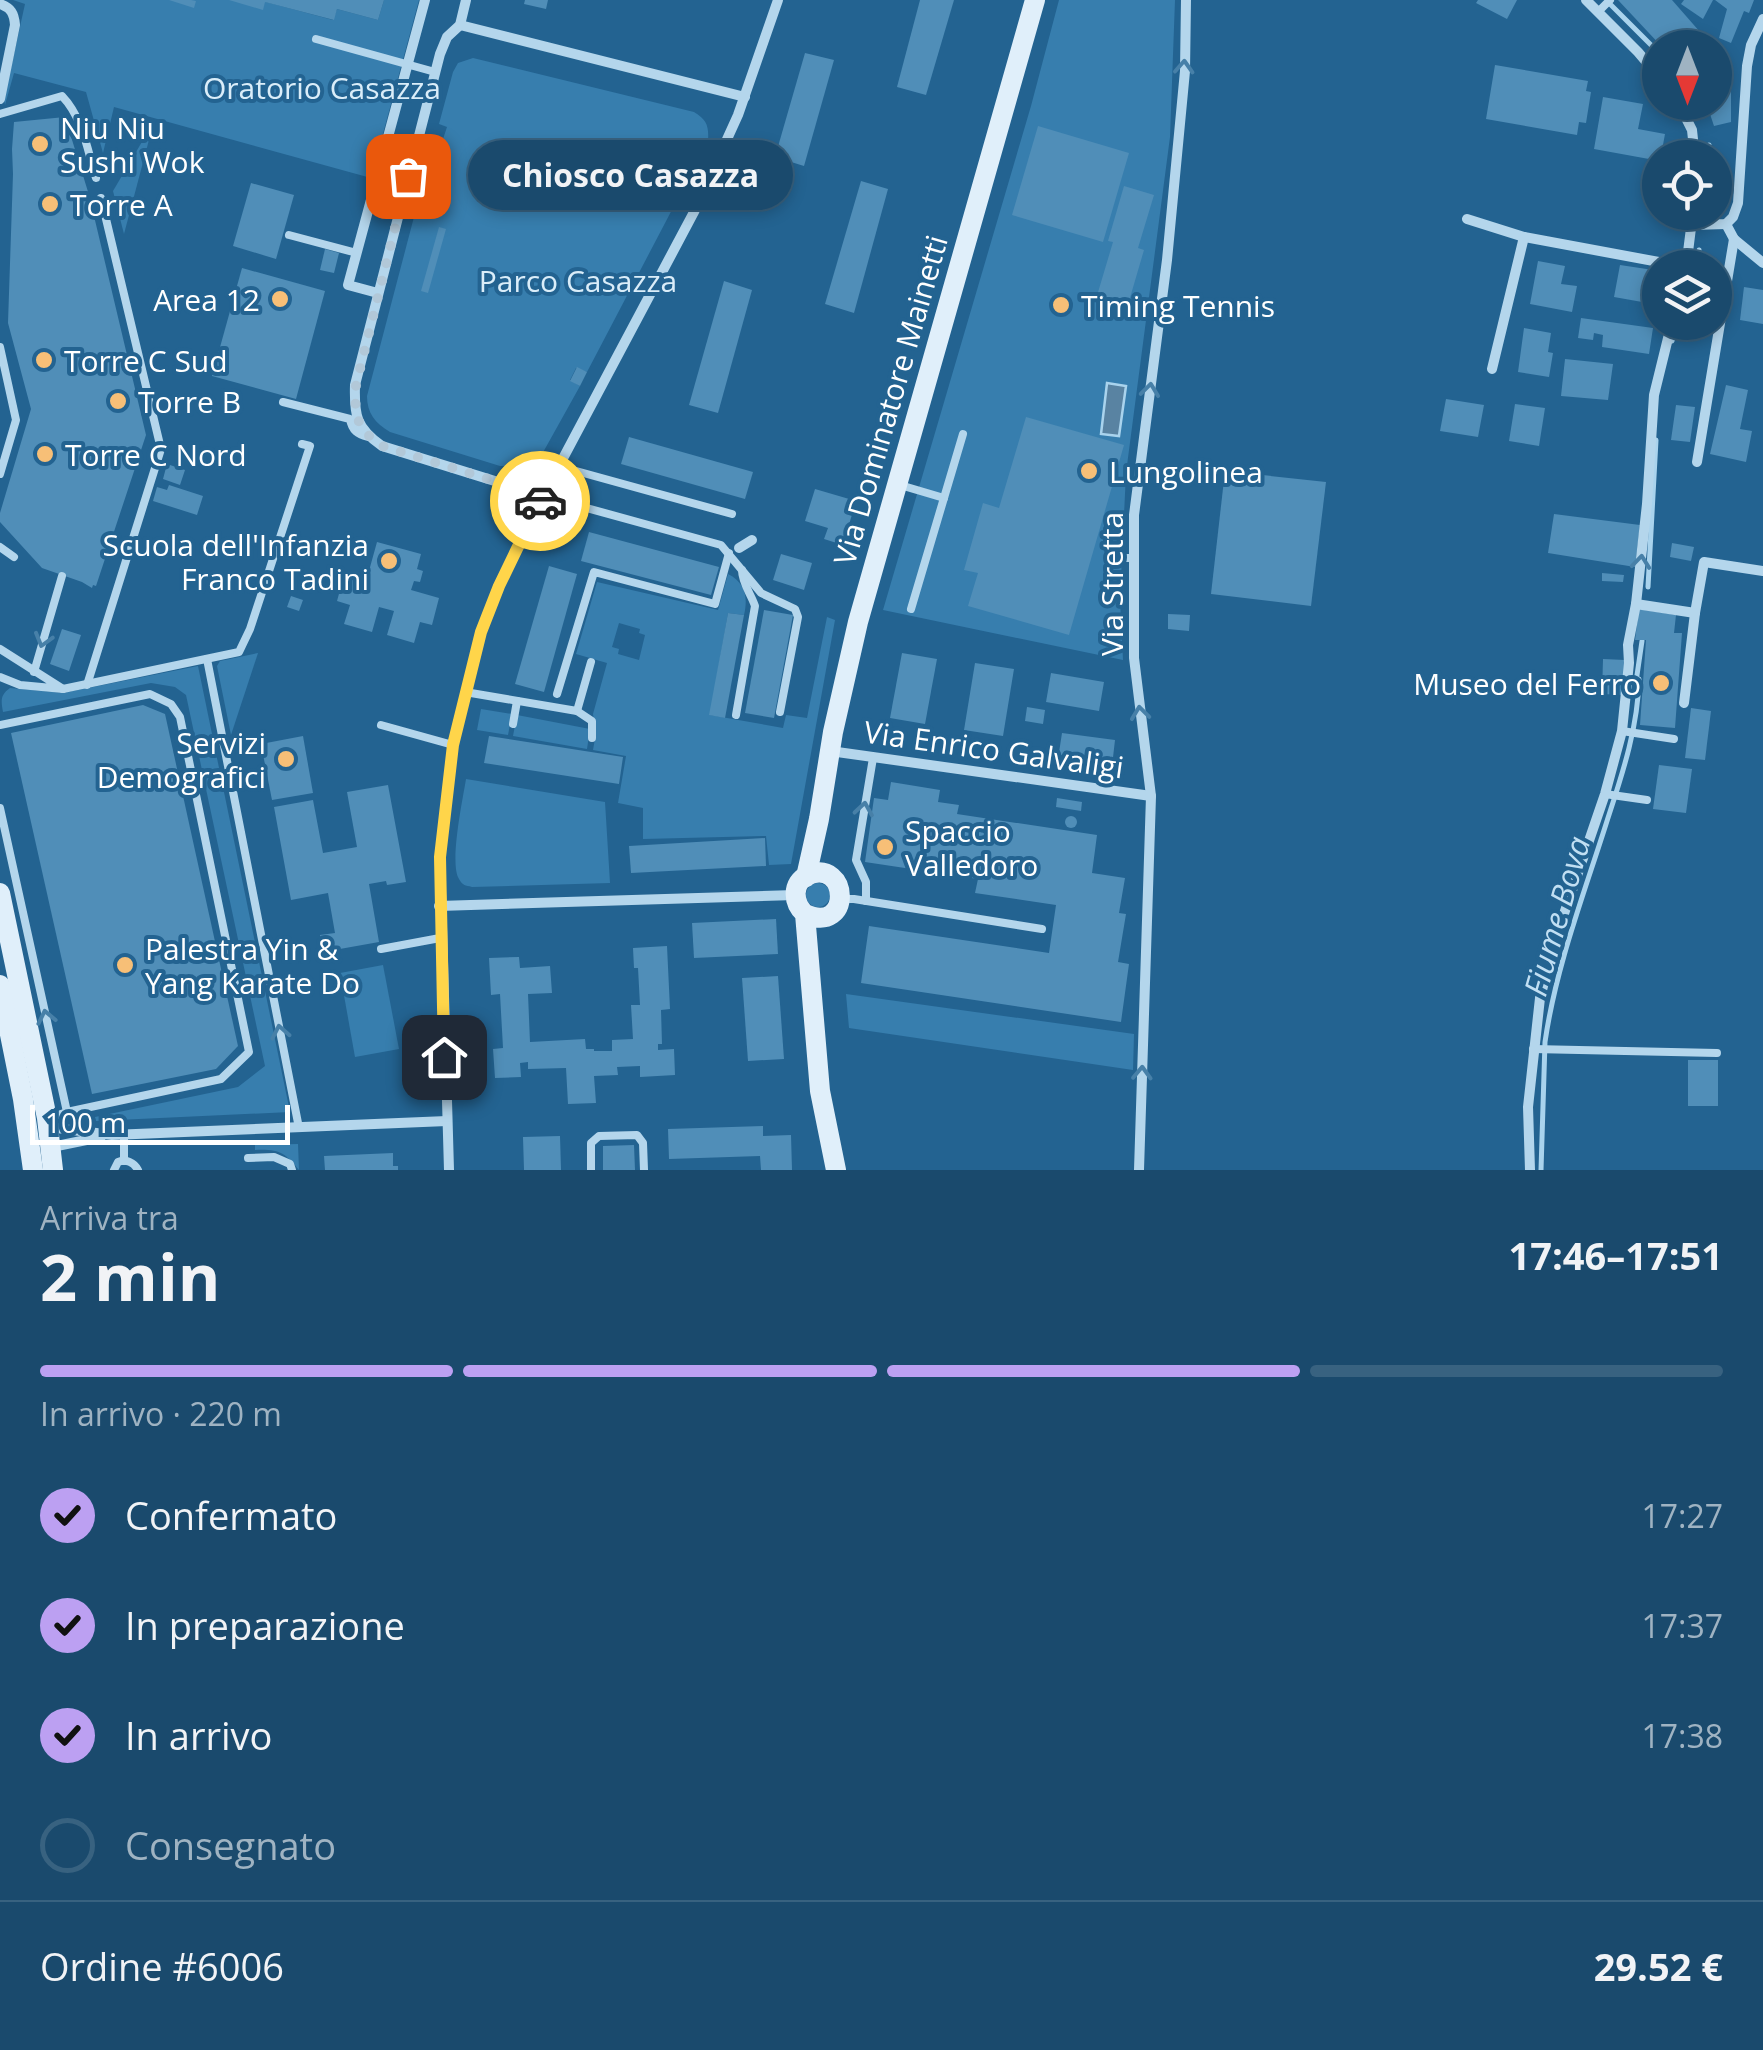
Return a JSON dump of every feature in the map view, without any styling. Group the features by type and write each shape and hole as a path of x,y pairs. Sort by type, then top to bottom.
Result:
{"street":[{"path":"374,292 348,285 425,0"},
{"path":"466,0 460,24 447,37 435,72 354,405 358,423 382,446 543,496"},
{"path":"449,1170 440,938 441,841 453,745 481,632 499,586 558,466 694,212 745,98 778,0"},
{"name":"Via Dominatore Mainetti","path":"800,886 819,819 829,752 858,622 1035,0"},
{"name":"Via Stretta","path":"1139,1170 1151,796 1134,658 1128,558 1166,260 1185,71 1186,0"},
{"path":"1586,0 1604,6 1642,55"},
{"path":"0,4 9,7 14,24 0,100"},
{"path":"1732,218 1738,204 1747,66 1763,19"},
{"path":"460,24 745,98"},
{"path":"1467,218 1524,237 1642,259"},
{"path":"1729,230 1734,240 1763,264"},
{"path":"1492,369 1524,237"},
{"path":"1697,462 1734,240"},
{"path":"1530,1170 1528,1107 1540,998 1554,943 1612,795 1624,731 1628,645 1648,504 1654,396 1668,340"},
{"path":"734,550 752,540"},
{"path":"1684,703 1704,562 1763,571"},
{"path":"1636,604 1695,612"},
{"name":"Via Enrico Galvaligi","path":"829,752 1151,796"},
{"name":"Via Dominatore Mainetti","path":"819,819 829,876 839,886 835,908"},
{"path":"829,876 813,874 800,886 796,902 805,914 820,1091 836,1170"},
{"path":"440,906 800,886"},
{"path":"0,894 54,1126 53,1170"},
{"path":"805,914 817,918 835,908"},
{"path":"810,974 835,908"},
{"path":"0,984 26,1117 32,1170"},
{"path":"54,1126 118,1135 447,1121"},
{"path":"54,1126 118,1135"}],"lane":[{"path":"316,39 435,72"},
{"path":"0,114 62,96 74,109 96,178"},
{"path":"88,685 144,518 161,449 101,198"},
{"path":"290,236 357,253"},
{"path":"0,347 16,420 0,474"},
{"path":"283,402 350,420 358,434 368,436"},
{"path":"911,609 963,434"},
{"path":"239,652 310,446 302,444"},
{"path":"278,531 300,462 296,460"},
{"path":"558,466 732,514"},
{"path":"898,484 944,498"},
{"path":"543,496 734,550 742,580 756,606 736,715"},
{"path":"0,547 14,557"},
{"path":"556,694 594,572 715,604 734,550"},
{"path":"742,570 761,594 795,609 798,617 780,712"},
{"path":"34,672 62,576"},
{"path":"228,648 239,652"},
{"path":"0,650 63,689"},
{"path":"0,678 20,685 63,689 239,652"},
{"path":"207,659 298,1128"},
{"path":"577,712 591,662"},
{"path":"465,692 577,712 592,721 592,738"},
{"path":"0,724 150,694 171,704 180,717 249,1052 222,1079 54,1126 0,808"},
{"path":"513,724 517,701"},
{"path":"381,725 453,745"},
{"path":"1624,731 1674,739"},
{"path":"866,901 866,882 856,860 873,758"},
{"path":"1612,795 1647,800"},
{"path":"835,908 866,901 1042,929"},
{"path":"381,948 440,938"},
{"path":"1533,1050 1718,1053"},
{"path":"118,1135 132,1165"},
{"path":"591,1170 590,1142 599,1136 637,1135 644,1142 644,1170"},
{"path":"248,1158 280,1159 290,1164 292,1170"},
{"path":"114,1170 118,1162 145,1162"}],"green space":[{"name":"Oratorio Casazza","path":"13,0 266,0 333,20 337,9 378,20 384,0 419,0 371,178 114,107 103,153 86,92 14,73 5,105 25,4"},
{"name":"Timing Tennis","path":"1059,0 1175,0 1170,137 1126,473 1120,599 1123,660 883,610"},
{"name":"Parco Casazza","path":"473,58 694,112 708,131 708,141 587,372 576,368 570,380 580,386 541,456 516,465 500,466 390,432 373,417 367,402 435,137 443,139 447,127 439,124 453,72 458,63"},
{"path":"146,135 150,136 124,234 113,191"},
{"path":"728,574 742,586 745,609 744,615 728,613 710,715 783,728 786,715 807,718 827,617 835,620 791,864 769,865 766,836 643,839 643,808 618,803 626,756 593,750 593,714 607,663 576,654 597,582 718,610","holes":["619,623 640,629 639,633 645,635 639,660 618,654 619,649 612,647"]},
{"path":"258,653 231,735 217,666 220,661"},
{"path":"198,666 290,1112 96,1121 95,1117 238,1087 265,1066 186,695 175,687 151,683 3,712 2,698 10,688 63,693"},
{"path":"481,709 512,714 508,735 477,730"},
{"path":"517,715 590,729 587,749 513,736"},
{"path":"466,779 605,802 610,883 472,887 463,884 455,860"},
{"path":"818,883 827,886 827,904 818,907 809,904 806,895 809,886"},
{"path":"383,965 399,1049 355,1057 340,973"},
{"path":"846,994 1134,1034 1133,1070 849,1028"},
{"path":"298,1144 299,1170 281,1153 255,1150 255,1145"}],"shaded area":[{"path":"1107,383 1126,386 1119,436 1101,434"}],"building":[{"path":"169,0 191,0 196,1 194,8"},
{"path":"229,0 384,0 378,20 337,9 334,20 265,2 263,10"},
{"path":"525,0 548,0 546,9 524,4"},
{"path":"920,0 954,0 926,95 897,87"},
{"path":"1517,0 1507,19 1476,3"},
{"path":"1618,0 1672,0 1698,30 1646,30"},
{"path":"1684,0 1713,0 1703,19 1681,4"},
{"path":"1715,0 1754,0 1749,13 1744,11 1732,41 1732,30 1721,30 1727,9"},
{"path":"805,53 834,60 804,166 775,157"},
{"path":"1495,65 1588,81 1586,91 1591,92 1586,123 1579,122 1577,135 1486,119"},
{"path":"1603,97 1642,104 1638,129 1665,134 1664,140 1642,140 1642,158 1594,149"},
{"path":"65,117 89,195 146,435 96,586 92,588 42,568 0,522 31,409 8,323 14,122"},
{"path":"1712,120 1731,120 1731,122 1714,126"},
{"path":"1038,126 1129,153 1103,242 1012,215"},
{"path":"861,181 888,189 854,313 825,304"},
{"path":"251,183 294,195 276,259 233,246"},
{"path":"1124,186 1154,195 1138,248 1144,250 1127,308 1096,299"},
{"path":"422,190 436,194 432,208 417,205"},
{"path":"439,227 446,229 428,293 421,291"},
{"path":"325,249 339,253 334,273 320,270"},
{"path":"1538,261 1565,266 1561,284 1577,286 1572,312 1530,304"},
{"path":"1620,265 1642,268 1642,302 1614,297"},
{"path":"242,268 325,291 296,399 212,376"},
{"path":"724,281 752,290 718,413 689,405"},
{"path":"1744,287 1763,290 1763,324 1740,320"},
{"path":"1581,318 1642,326 1642,340 1651,340 1649,354 1602,347 1603,335 1594,333 1593,340 1578,338"},
{"path":"1524,328 1551,333 1549,377 1518,372"},
{"path":"1565,359 1613,364 1608,400 1561,396"},
{"path":"577,367 587,372 580,386 570,381"},
{"path":"1726,385 1748,390 1740,429 1752,431 1746,462 1710,454"},
{"path":"1446,399 1484,405 1478,437 1440,431"},
{"path":"1515,404 1545,408 1539,446 1509,441"},
{"path":"1676,405 1695,407 1690,442 1671,440"},
{"path":"1026,417 1124,445 1069,635 968,606 978,573 964,570 983,503 999,508"},
{"path":"629,437 753,472 745,499 621,464"},
{"path":"167,464 185,470 180,485 163,479"},
{"path":"1225,471 1326,482 1311,606 1211,594"},
{"path":"169,485 203,496 197,515 153,501 157,487 167,490"},
{"path":"815,489 856,501 843,545 824,539 828,528 805,521"},
{"path":"1554,514 1640,525 1635,567 1548,553"},
{"path":"589,532 719,567 711,595 581,561"},
{"path":"377,542 421,554 417,569 423,571 420,582 414,581 411,590 439,598 432,625 420,622 414,643 387,635 394,611 379,607 372,632 344,624 350,605 337,601 345,572 367,578"},
{"path":"1672,543 1694,547 1691,561 1670,557"},
{"path":"781,554 812,563 804,590 773,580"},
{"path":"549,566 577,574 544,692 515,684"},
{"path":"1602,573 1624,575 1623,582 1602,581"},
{"path":"291,596 303,600 299,611 287,607"},
{"name":"Museo del Ferro","path":"1639,609 1676,615 1674,633 1682,633 1675,728 1640,725 1646,640 1635,640"},
{"path":"764,610 793,615 774,718 745,713"},
{"path":"728,613 744,615 725,718 709,715"},
{"path":"1168,614 1190,615 1189,631 1168,629"},
{"path":"62,629 81,635 69,671 50,664"},
{"path":"902,653 937,659 925,724 890,718"},
{"path":"1603,659 1625,660 1624,695 1602,694"},
{"path":"975,663 1014,669 1003,736 964,730"},
{"path":"1051,673 1104,682 1099,711 1046,702"},
{"path":"143,705 165,714 238,1046 216,1069 92,1094 11,733"},
{"path":"1027,707 1045,710 1043,724 1025,721"},
{"path":"1691,708 1711,711 1705,760 1685,758"},
{"path":"1062,733 1115,740 1111,775 1078,771 1079,762 1058,759"},
{"name":"Servizi Demografici","path":"303,736 313,793 272,800 261,744"},
{"path":"489,736 623,757 619,784 484,763"},
{"path":"1659,765 1692,769 1686,813 1653,809"},
{"path":"891,782 940,790 938,802 959,805 957,814 1097,835 1092,873 1125,878 1119,913 1126,914 1118,962 1129,964 1121,1022 861,983 869,926 1049,953 1056,905 975,893 978,879 865,862 874,798 888,800"},
{"path":"388,785 406,882 369,884 379,942 323,952 320,935 335,933 328,893 291,900 274,807 313,800 323,853 357,847 347,792"},
{"path":"1057,798 1082,802 1081,811 1056,807"},
{"path":"1066,817 1076,817 1076,827 1066,827"},
{"path":"765,838 766,866 631,873 629,846"},
{"path":"776,919 778,954 694,958 692,923"},
{"path":"667,946 670,1009 661,1010 662,1044 658,1044 658,1050 674,1049 675,1075 640,1077 640,1066 617,1067 618,1075 594,1076 596,1103 568,1104 566,1068 528,1069 528,1062 520,1063 521,1077 495,1078 493,1049 503,1048 500,994 491,995 489,958 519,957 520,968 550,966 552,993 528,994 530,1042 585,1039 586,1049 612,1051 612,1040 633,1039 631,1005 640,1005 633,948"},
{"path":"778,976 784,1059 748,1061 742,978"},
{"path":"1688,1060 1718,1060 1718,1106 1688,1106"},
{"path":"763,1126 763,1136 791,1135 792,1170 761,1170 760,1156 669,1159 668,1129"},
{"path":"560,1136 561,1170 524,1170 523,1137"},
{"path":"634,1145 635,1170 603,1170 603,1146"},
{"path":"393,1153 393,1166 398,1166 398,1170 325,1170 324,1156"}],"waterway":[{"name":"Fiume Bova","path":"1609,3 1642,36"},
{"name":"Fiume Bova","path":"1648,587 1656,440"},
{"name":"Fiume Bova","path":"1636,682 1642,641"},
{"name":"Fiume Bova","path":"1541,1170 1545,1042 1550,1014 1628,751 1639,679"}],"way so far":[{"path":"408,176 356,385 354,405 358,423 382,446 543,496 540,501"}],"place":[{"name":"Niu Niu Sushi Wok","path":"40,144"},
{"name":"Chiosco Casazza","path":"408,176"},
{"name":"Torre A","path":"50,204"},
{"name":"Area 12","path":"280,299"},
{"name":"Timing Tennis","path":"1061,305"},
{"name":"Torre C Sud","path":"44,360"},
{"name":"Torre B","path":"118,401"},
{"name":"Torre C Nord","path":"45,454"},
{"name":"Lungolinea","path":"1089,471"},
{"name":"Scuola dell'Infanzia Franco Tadini","path":"389,561"},
{"name":"Museo del Ferro","path":"1661,683"},
{"name":"Servizi Demografici","path":"286,759"},
{"name":"Spaccio Valledoro","path":"885,847"},
{"name":"Palestra Yin & Yang Karate Do","path":"125,965"}],"route":[{"path":"444,1057 440,857 453,745 481,632 540,501"}]}
